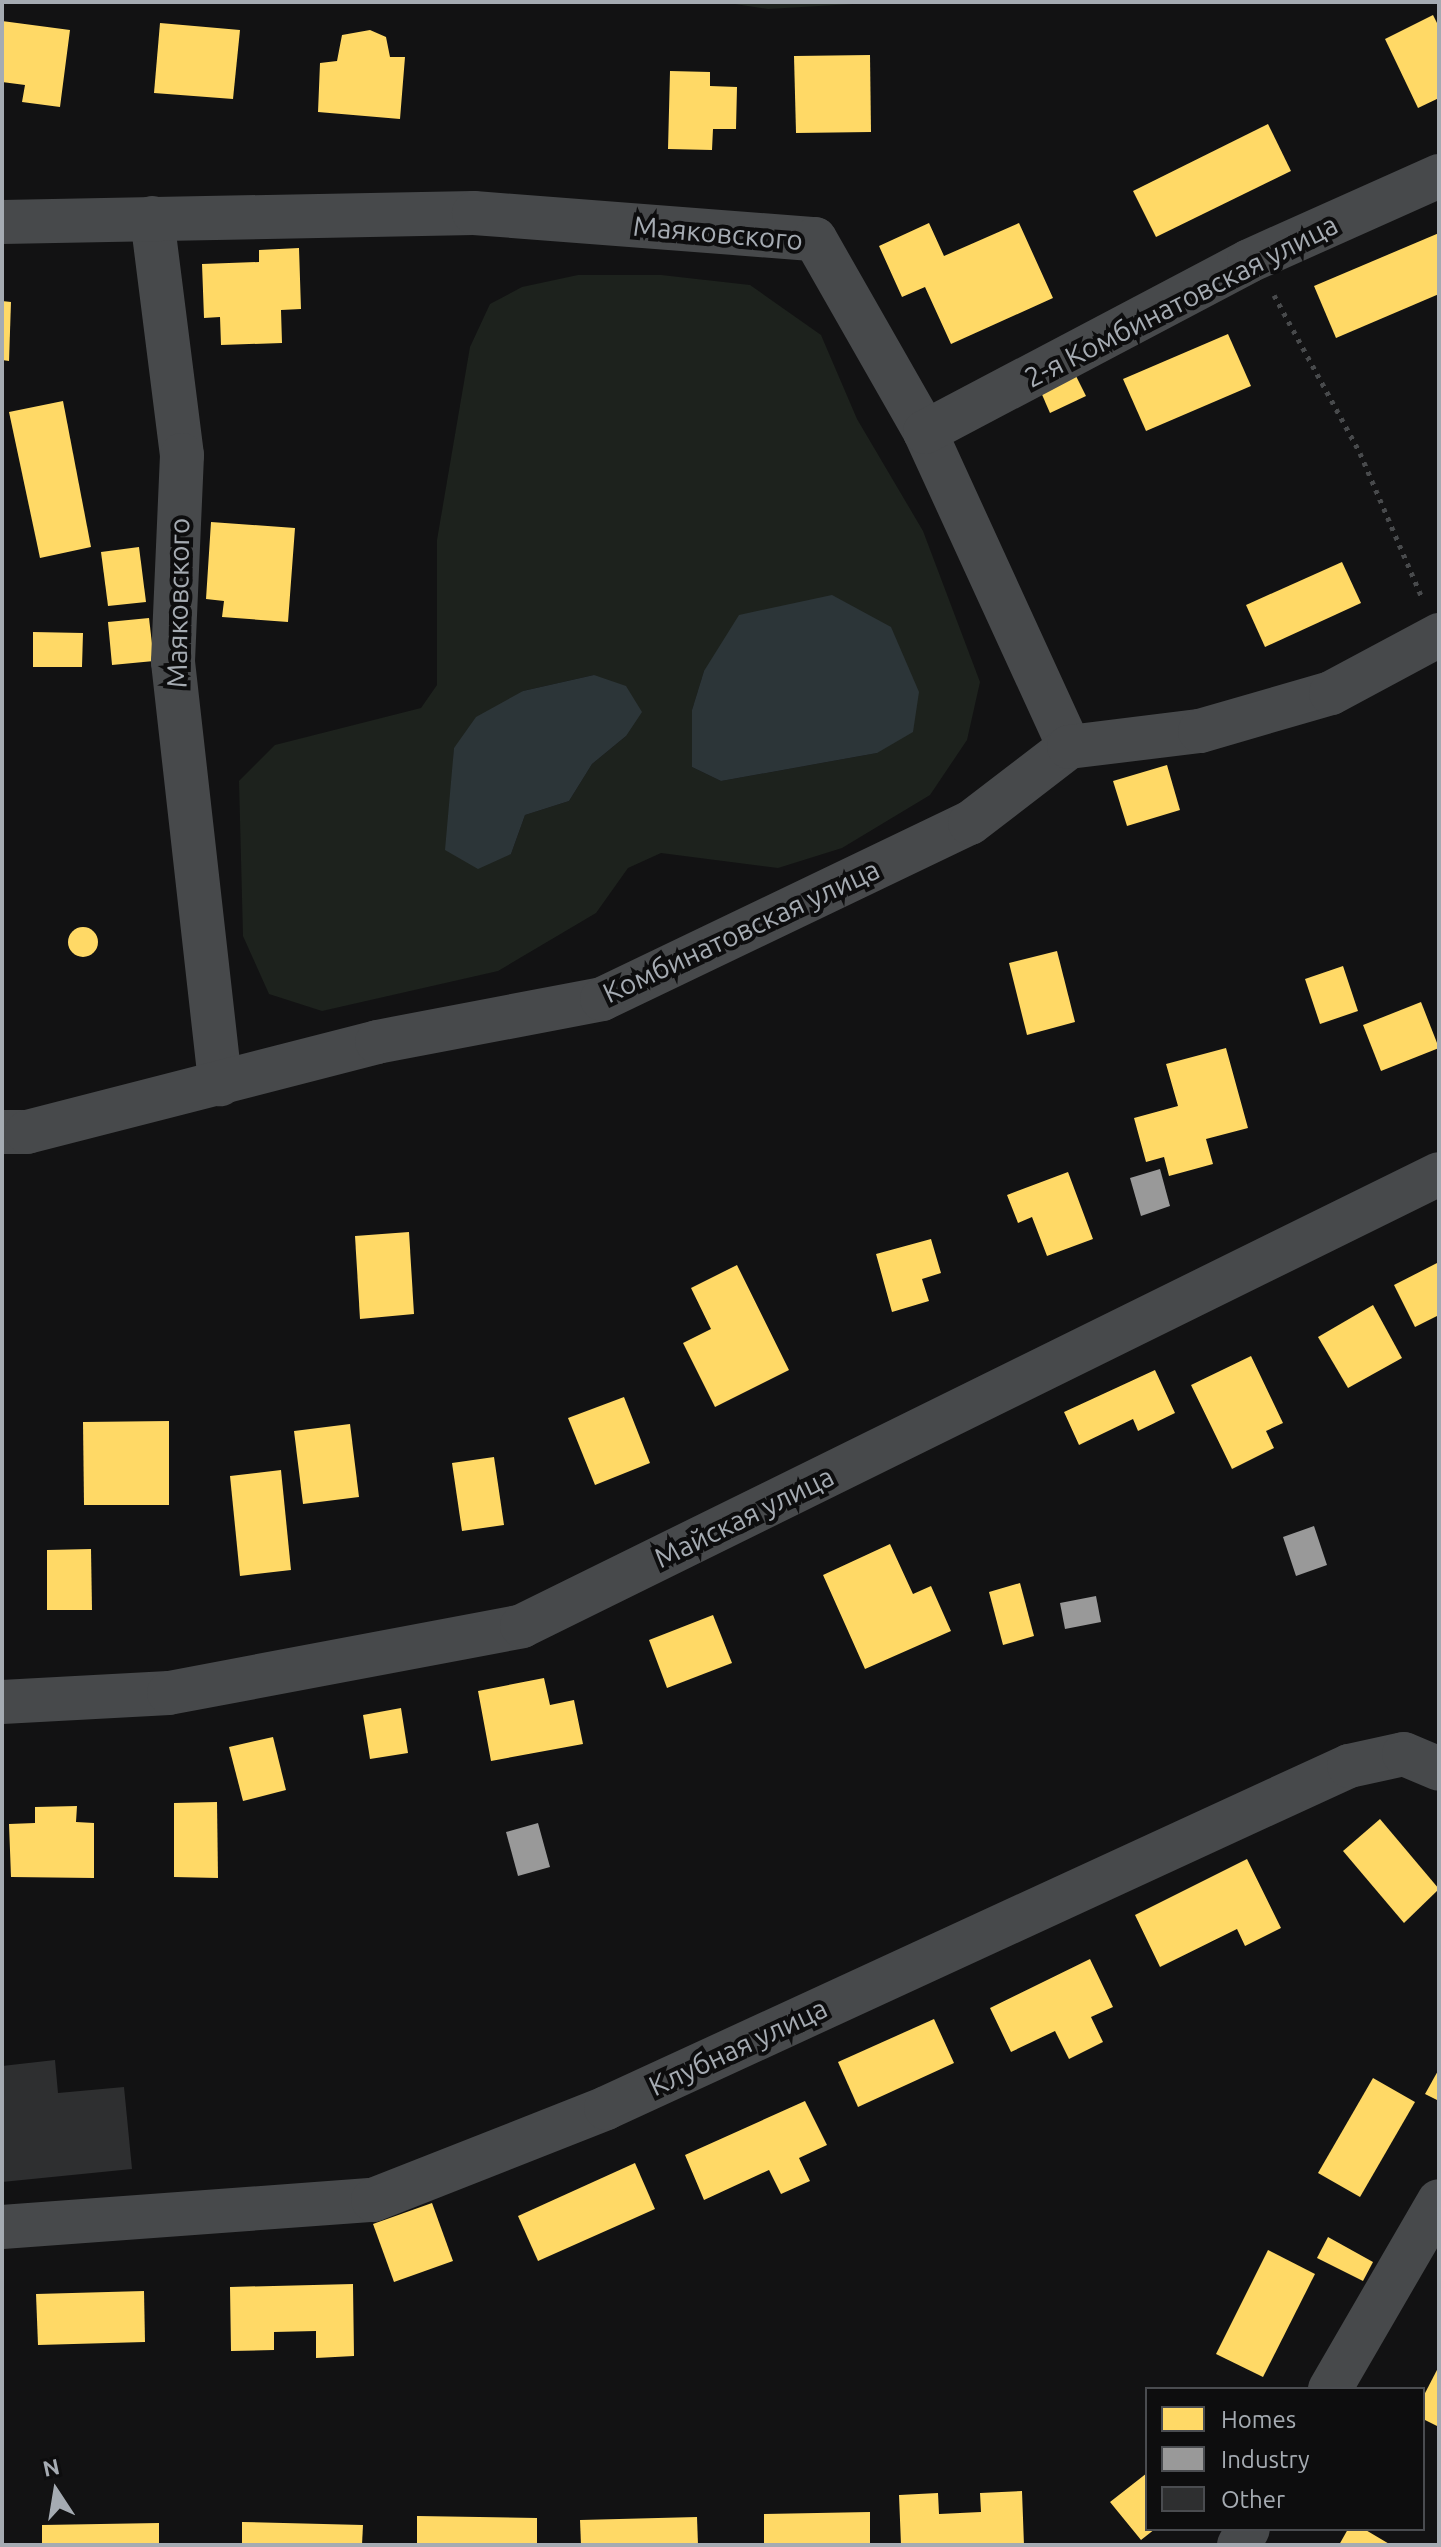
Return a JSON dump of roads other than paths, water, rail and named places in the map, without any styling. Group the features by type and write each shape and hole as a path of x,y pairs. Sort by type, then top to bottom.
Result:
{"street":[{"name":"2-я Комбинатовская улица","path":"925,432 1254,259 1439,176"},
{"name":"Маяковского","path":"2,222 474,213 815,239 925,432 1069,747"},
{"name":"Маяковского","path":"152,218 182,455 173,662 220,1084"},
{"path":"1069,747 1200,731 1331,693 1438,635"},
{"name":"Комбинатовская улица","path":"2,1132 27,1132 377,1042 602,999 970,823 1069,747"},
{"name":"Майская улица","path":"2,1702 169,1693 522,1626 1439,1174"},
{"name":"Клубная улица","path":"2,2227 373,2200 606,2108 1349,1766 1404,1754 1439,1769"},
{"path":"1331,2387 1439,2201"}]}
